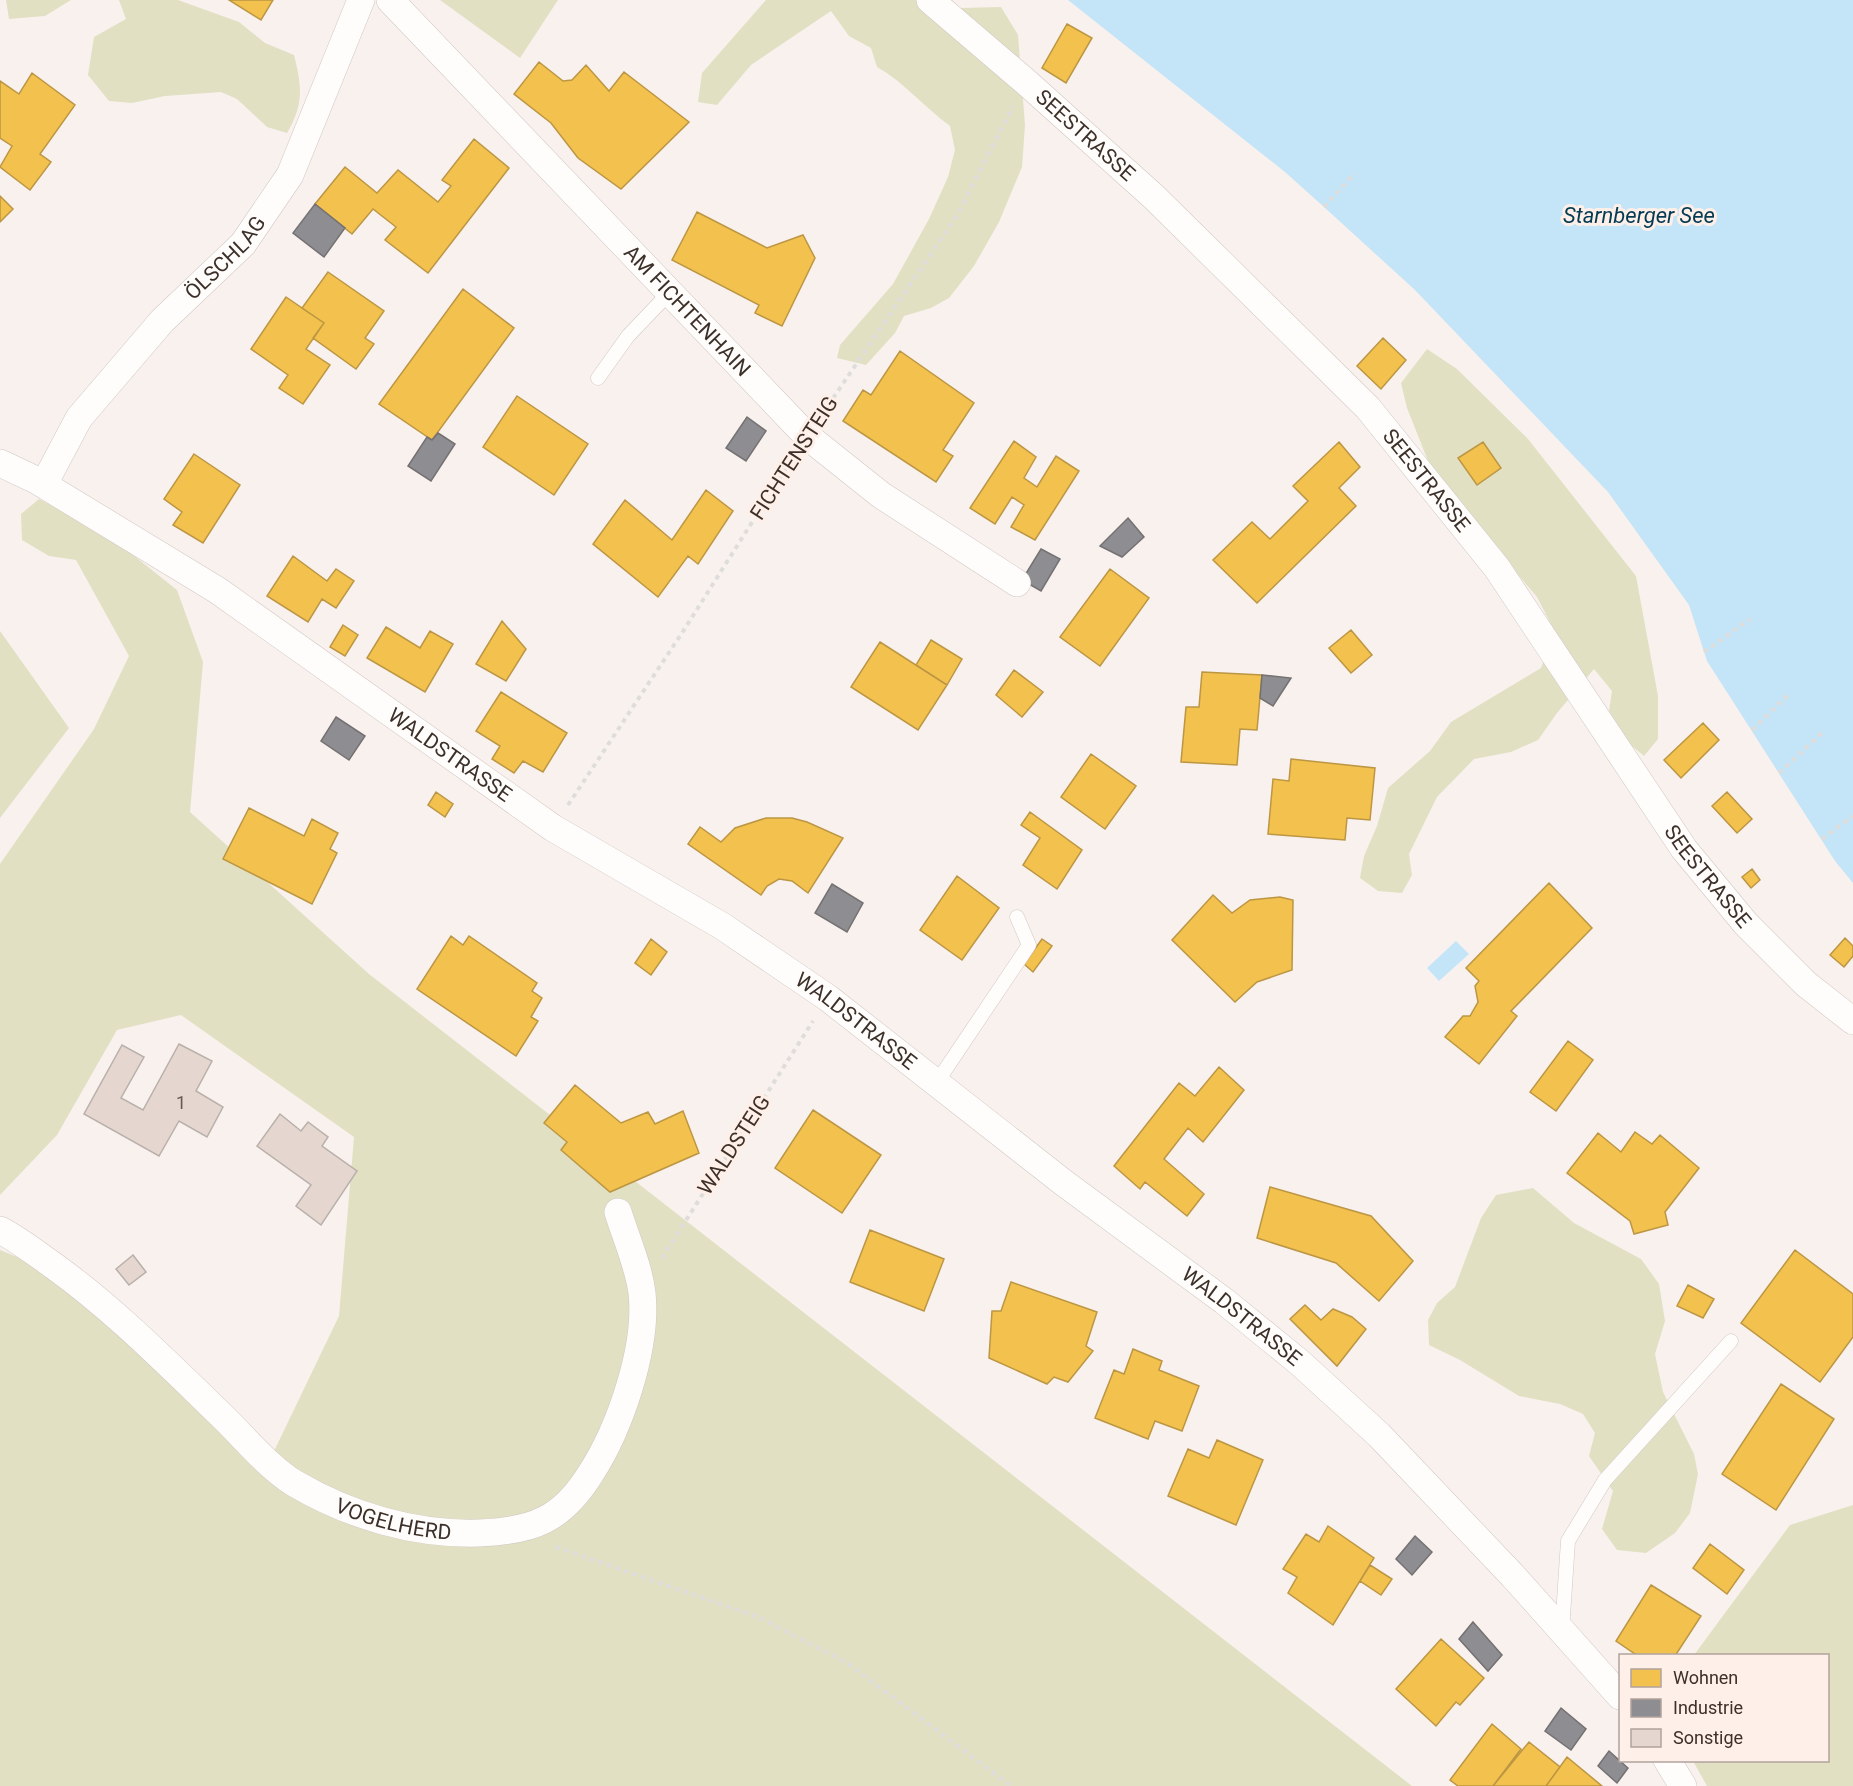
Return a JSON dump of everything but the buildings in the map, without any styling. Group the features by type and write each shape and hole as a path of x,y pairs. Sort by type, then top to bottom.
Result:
{"street":[{"name":"ÖLSCHLAG","path":"44,484 79,418 162,321 243,244 290,175 361,0"},
{"name":"AM FICHTENHAIN","path":"390,0 807,436 881,495 1017,583"},
{"name":"SEESTRASSE","path":"930,0 1026,82 1221,261 1368,408 1497,568 1684,849 1746,924 1806,984 1853,1021"},
{"name":"WALDSTRASSE","path":"0,463 44,484 217,591 552,828 722,926 828,998 1064,1183 1224,1301 1299,1362 1379,1434 1619,1695"},
{"name":"VOGELHERD","path":"0,1230 76,1282 130,1327 292,1482 330,1502 381,1521 458,1533 512,1532 540,1523 561,1511 572,1500 592,1471 610,1435 635,1366 642,1329 642,1293 618,1212"},
{"path":"1668,1762 1683,1786"}],"lane":[{"path":"598,378 628,336 670,292"},
{"path":"937,1082 1029,945 1017,917"},
{"path":"1562,1632 1568,1541 1605,1480 1731,1341"}],"path":[{"name":"FICHTENSTEIG","path":"552,828 682,633 807,436 894,312 956,217 1026,82"},
{"path":"1324,207 1355,173"},
{"path":"1704,652 1750,619"},
{"path":"1752,730 1790,694"},
{"path":"1779,773 1824,731"},
{"path":"1822,840 1853,816"},
{"name":"WALDSTEIG","path":"642,1293 669,1246 828,998"},
{"path":"512,1532 758,1617 847,1663 1011,1786"}],"green space":[{"path":"6,0 71,0 45,16 9,19"},
{"path":"119,0 178,0 239,22 265,43 294,55 300,95 293,123 287,133 267,127 237,99 221,92 165,96 132,103 109,101 88,75 94,37 126,19"},
{"path":"440,0 558,0 520,58"},
{"path":"766,0 952,0 960,8 1001,7 1018,35 1025,125 1022,167 999,222 974,266 949,298 931,308 904,316 895,333 866,365 837,358 840,345 893,284 929,219 948,177 955,150 950,126 897,80 877,67 871,48 849,36 831,11 751,65 717,105 698,102 702,73"},
{"path":"1427,349 1457,369 1528,439 1636,576 1658,696 1658,739 1644,756 1607,725 1612,691 1594,669 1557,713 1538,740 1511,752 1474,759 1437,797 1409,854 1412,875 1402,893 1378,891 1360,878 1364,856 1377,826 1388,788 1430,751 1451,722 1541,668 1554,630 1537,597 1434,476 1407,408 1401,383"},
{"path":"39,499 109,536 177,590 203,662 190,812 369,974 1412,1786 0,1786 0,1250 22,1259 114,1326 264,1472 339,1316 354,1137 181,1015 117,1030 57,1135 0,1195 0,864 94,729 129,656 76,560 49,556 22,540 21,514"},
{"path":"0,631 69,728 0,818"},
{"path":"1533,1188 1574,1223 1641,1259 1659,1284 1665,1321 1655,1354 1663,1392 1694,1454 1698,1474 1690,1513 1675,1533 1646,1553 1617,1550 1602,1529 1613,1491 1589,1456 1595,1433 1583,1414 1560,1404 1519,1396 1460,1360 1429,1345 1428,1320 1437,1303 1455,1287 1481,1218 1496,1195"},
{"path":"1853,1505 1853,1786 1707,1786 1694,1762 1829,1762 1829,1654 1695,1654 1790,1525"}],"water":[{"name":"Starnberger See","path":"1068,0 1853,0 1853,883 1835,861 1707,661 1689,605 1608,492 1415,290 1324,207 1285,172"},
{"path":"1456,941 1469,954 1439,981 1427,968"}]}
